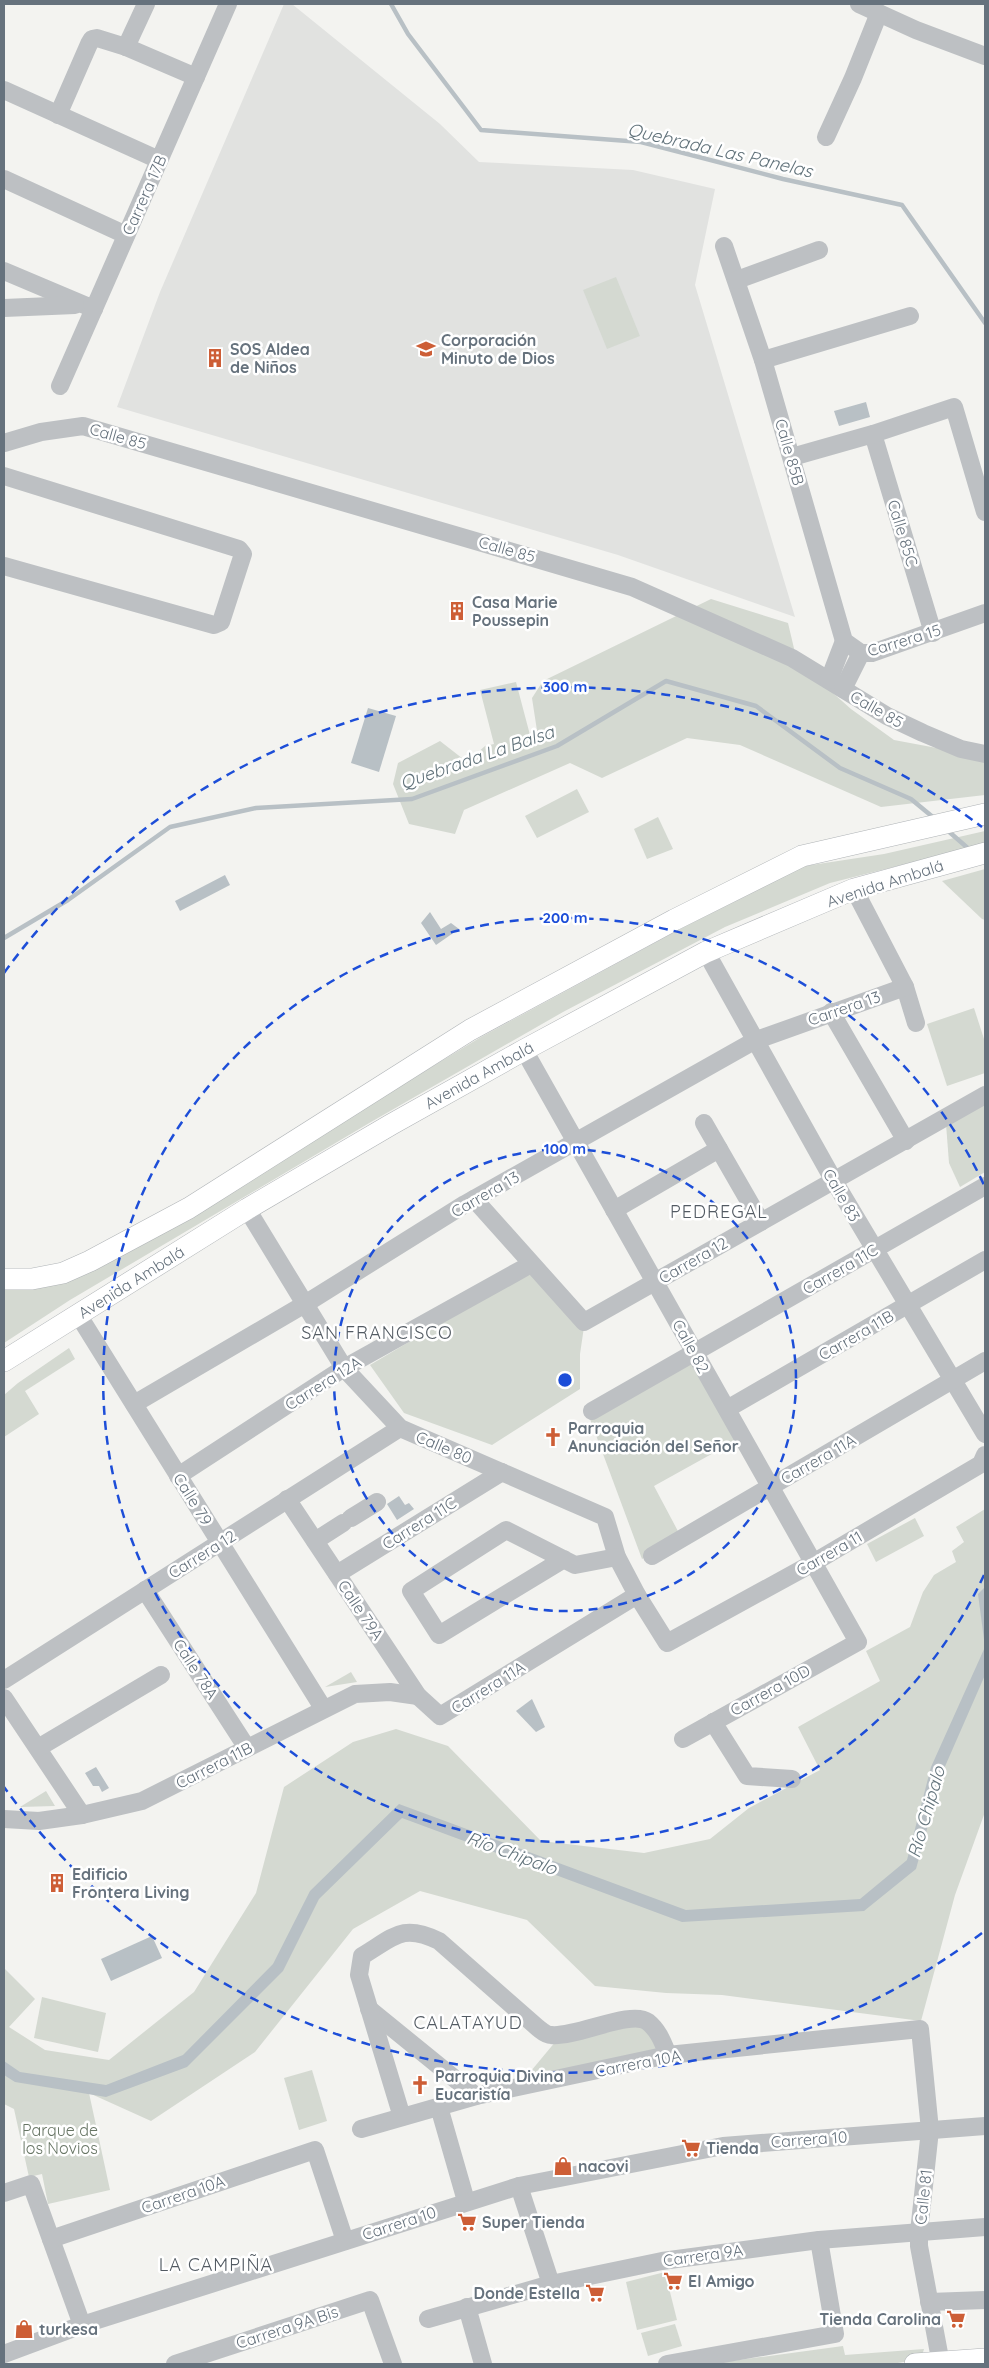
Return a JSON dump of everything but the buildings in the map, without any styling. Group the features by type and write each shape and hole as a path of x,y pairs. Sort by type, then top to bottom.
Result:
{"main road":[{"path":"4,1279 32,1279 64,1273 90,1261 189,1208 470,1030 674,920 802,856 985,814"},
{"name":"Avenida Ambalá","path":"4,1361 247,1209 524,1050 706,952 854,889 985,852"},
{"path":"915,2364 985,2359"}],"street":[{"path":"126,47 146,4"},
{"name":"Carrera 17B","path":"60,386 87,306 126,235 228,4"},
{"path":"859,4 916,30 985,56"},
{"path":"826,137 853,78 879,13"},
{"path":"58,115 92,39 97,38 126,47 196,77"},
{"path":"4,91 159,160"},
{"path":"4,179 126,235"},
{"name":"Calle 85B","path":"724,246 763,360 844,641"},
{"path":"737,280 819,250"},
{"path":"4,272 87,306"},
{"path":"4,308 87,306"},
{"path":"763,360 910,316"},
{"path":"792,457 873,434 954,407 985,512"},
{"name":"Calle 85","path":"4,443 41,432 83,426 632,587 792,658 887,716 962,749 985,754"},
{"name":"Calle 85C","path":"873,434 933,633"},
{"path":"4,476 239,549 243,554 221,622 214,625 4,566"},
{"name":"Carrera 15","path":"836,684 861,652 872,653 933,633 985,613"},
{"path":"836,684 844,641 861,652"},
{"path":"854,889 904,987 916,1023"},
{"name":"Calle 83","path":"706,952 754,1041 873,1250 954,1379 985,1434"},
{"name":"Carrera 13","path":"134,1404 305,1304 474,1199 754,1041 904,987"},
{"path":"831,1012 906,1140"},
{"name":"Calle 82","path":"524,1050 858,1642"},
{"name":"Carrera 12","path":"474,1199 584,1322 985,1095"},
{"path":"704,1123 761,1222"},
{"path":"614,1210 719,1149"},
{"name":"Carrera 11C","path":"592,1411 985,1186"},
{"name":"Calle 80","path":"247,1209 344,1368 400,1428 604,1517 618,1557 637,1595 667,1643"},
{"name":"Carrera 11B","path":"727,1409 909,1306 985,1260"},
{"name":"Carrera 12A","path":"178,1476 344,1368 524,1268"},
{"name":"Calle 79","path":"78,1316 323,1708"},
{"name":"Carrera 11A","path":"652,1556 985,1360"},
{"name":"Carrera 12","path":"4,1680 400,1428"},
{"name":"Carrera 11","path":"667,1643 814,1563 981,1464 985,1455"},
{"name":"Carrera 11C","path":"337,1574 502,1472"},
{"name":"Calle 79A","path":"287,1499 418,1696 440,1716"},
{"path":"315,1541 377,1502"},
{"path":"564,1559 439,1636 411,1591 506,1530 575,1564 618,1557"},
{"name":"Calle 78A","path":"145,1590 247,1748"},
{"name":"Carrera 11A","path":"440,1716 637,1595"},
{"name":"Carrera 10D","path":"683,1739 858,1642"},
{"path":"38,1748 161,1675"},
{"name":"Carrera 11B","path":"4,1819 38,1821 82,1815 142,1801 323,1708 355,1694 390,1692 418,1696"},
{"path":"4,1698 82,1815"},
{"path":"713,1722 747,1776 792,1779"},
{"path":"402,2117 359,1974 362,1956 402,1932 424,1934 439,1941 538,2028 549,2035 569,2034 636,2018 648,2021 659,2034 668,2055"},
{"path":"369,2009 476,2096"},
{"name":"Carrera 10A","path":"361,2129 476,2096 668,2055 920,2029"},
{"name":"Calle 81","path":"920,2029 930,2130 918,2232 941,2363"},
{"path":"457,2081 443,2106 466,2201"},
{"name":"Carrera 10","path":"4,2354 82,2325 466,2201 520,2186 724,2146 985,2126"},
{"name":"Carrera 10A","path":"51,2239 315,2150 345,2241"},
{"path":"4,2193 31,2184 82,2325"},
{"path":"520,2186 551,2284"},
{"name":"Carrera 9A","path":"428,2319 551,2284 662,2261 819,2240 985,2227"},
{"path":"667,2364 835,2334 819,2240"},
{"name":"Carrera 9A Bis","path":"175,2364 220,2357 370,2300 393,2364"},
{"path":"929,2302 985,2300"},
{"path":"467,2307 483,2364"}],"shaded area":[{"name":"Corporación Minuto de Dios","path":"284,4 292,4 440,124 479,162 633,170 715,189 695,285 795,617 618,555 117,407 160,292"}],"green space":[{"path":"616,277 640,336 607,349 583,290"},
{"path":"711,599 788,623 797,661 851,709 894,740 985,757 985,795 881,807 740,745 687,738 602,778 570,763 464,810 455,834 409,824 393,784 398,763 440,741 467,762 485,746 494,744 480,690 516,682 530,735 509,741 538,737 532,698 543,681"},
{"path":"577,789 589,812 537,838 525,816"},
{"path":"658,817 673,849 647,859 634,829"},
{"path":"985,831 985,844 830,883 725,927 563,1012 371,1122 70,1300 4,1343 4,1288 237,1185 481,1037 684,927 805,866 884,854"},
{"path":"985,869 985,920 942,881"},
{"path":"974,1008 985,1042 985,1073 947,1086 927,1024"},
{"path":"985,1101 985,1172 960,1187 949,1163 946,1124"},
{"path":"536,1267 584,1327 580,1354 580,1389 492,1445 404,1413 370,1365"},
{"path":"69,1348 75,1359 25,1391 39,1414 4,1437 4,1395 18,1383"},
{"path":"692,1359 735,1441 654,1486 680,1535 642,1559 590,1419"},
{"name":"Parque de los Novios","path":"985,1509 985,1812 955,1895 921,2021 722,1995 666,1993 595,1986 527,1920 420,1891 353,1929 255,2052 151,2121 89,2093 110,2190 48,2204 42,2174 29,2177 14,2109 4,2104 4,1968 35,1999 9,2027 45,2050 109,2060 194,1992 256,1893 284,1787 353,1742 396,1729 448,1746 541,1841 644,1853 710,1839 749,1808 820,1770 798,1727 880,1681 866,1651 910,1627 923,1592 934,1575 956,1562 952,1551 964,1542 956,1527"},
{"path":"915,1518 924,1536 876,1562 867,1544"},
{"path":"351,1672 357,1682 325,1687"},
{"path":"46,1791 55,1806 20,1807"},
{"path":"42,1997 106,2013 98,2052 34,2038"},
{"path":"646,2024 658,2049 526,2077 556,2041"},
{"path":"312,2070 327,2121 299,2130 284,2078"},
{"path":"665,2272 677,2320 637,2330 626,2282"},
{"path":"675,2324 682,2346 648,2356 641,2333"},
{"path":"843,2346 845,2355 924,2349 921,2359 892,2364 709,2364"}],"water":[{"path":"866,402 870,417 839,426 834,411"},
{"path":"368,708 396,716 379,772 351,763"},
{"path":"225,875 230,885 180,911 175,901"},
{"path":"430,912 441,929 451,923 459,929 436,945 421,923"},
{"path":"399,1496 405,1505 409,1503 414,1509 397,1520 387,1504"},
{"path":"985,1587 985,1647 978,1594"},
{"name":"Río Chipalo","path":"985,1647 985,1675 943,1771 916,1869 864,1911 682,1922 402,1818 319,1899 283,1971 187,2067 106,2097 15,2082 4,2075 4,2061 20,2072 106,2085 183,2055 273,1964 310,1891 399,1804 686,1910 860,1899 907,1860 931,1767"},
{"path":"532,1699 545,1727 536,1732 516,1711"},
{"path":"96,1767 109,1788 102,1792 99,1786 93,1786 85,1773"},
{"path":"152,1936 162,1958 111,1981 101,1959"}],"waterway":[{"name":"Quebrada Las Panelas","path":"391,4 408,34 481,130 641,142 783,179 902,205 985,323"},
{"name":"Quebrada La Balsa","path":"4,938 68,900 170,827 256,808 412,799 557,746 666,681 756,706 840,768 911,799 934,818"},
{"name":"Quebrada La Balsa","path":"947,830 970,850"}],"place":[{"name":"Corporación Minuto de Dios","path":"426,349"},
{"name":"SOS Aldea de Niños","path":"215,358"},
{"name":"Casa Marie Poussepin","path":"457,611"},
{"name":"Parroquia Anunciación del Señor","path":"553,1437"},
{"name":"Edificio Frontera Living","path":"57,1883"},
{"name":"Parroquia Divina Eucaristía","path":"420,2085"},
{"name":"Tienda","path":"691,2148"},
{"name":"nacovi","path":"563,2166"},
{"name":"Super Tienda","path":"467,2222"},
{"name":"El Amigo","path":"673,2281"},
{"name":"Donde Estella","path":"595,2293"},
{"name":"Tienda Carolina","path":"956,2319"},
{"name":"turkesa","path":"24,2329"}],"district":[{"name":"PEDREGAL","path":"719,1211"},
{"name":"SAN FRANCISCO","path":"377,1332"},
{"name":"CALATAYUD","path":"468,2022"},
{"name":"LA CAMPIÑA","path":"216,2264"}]}
